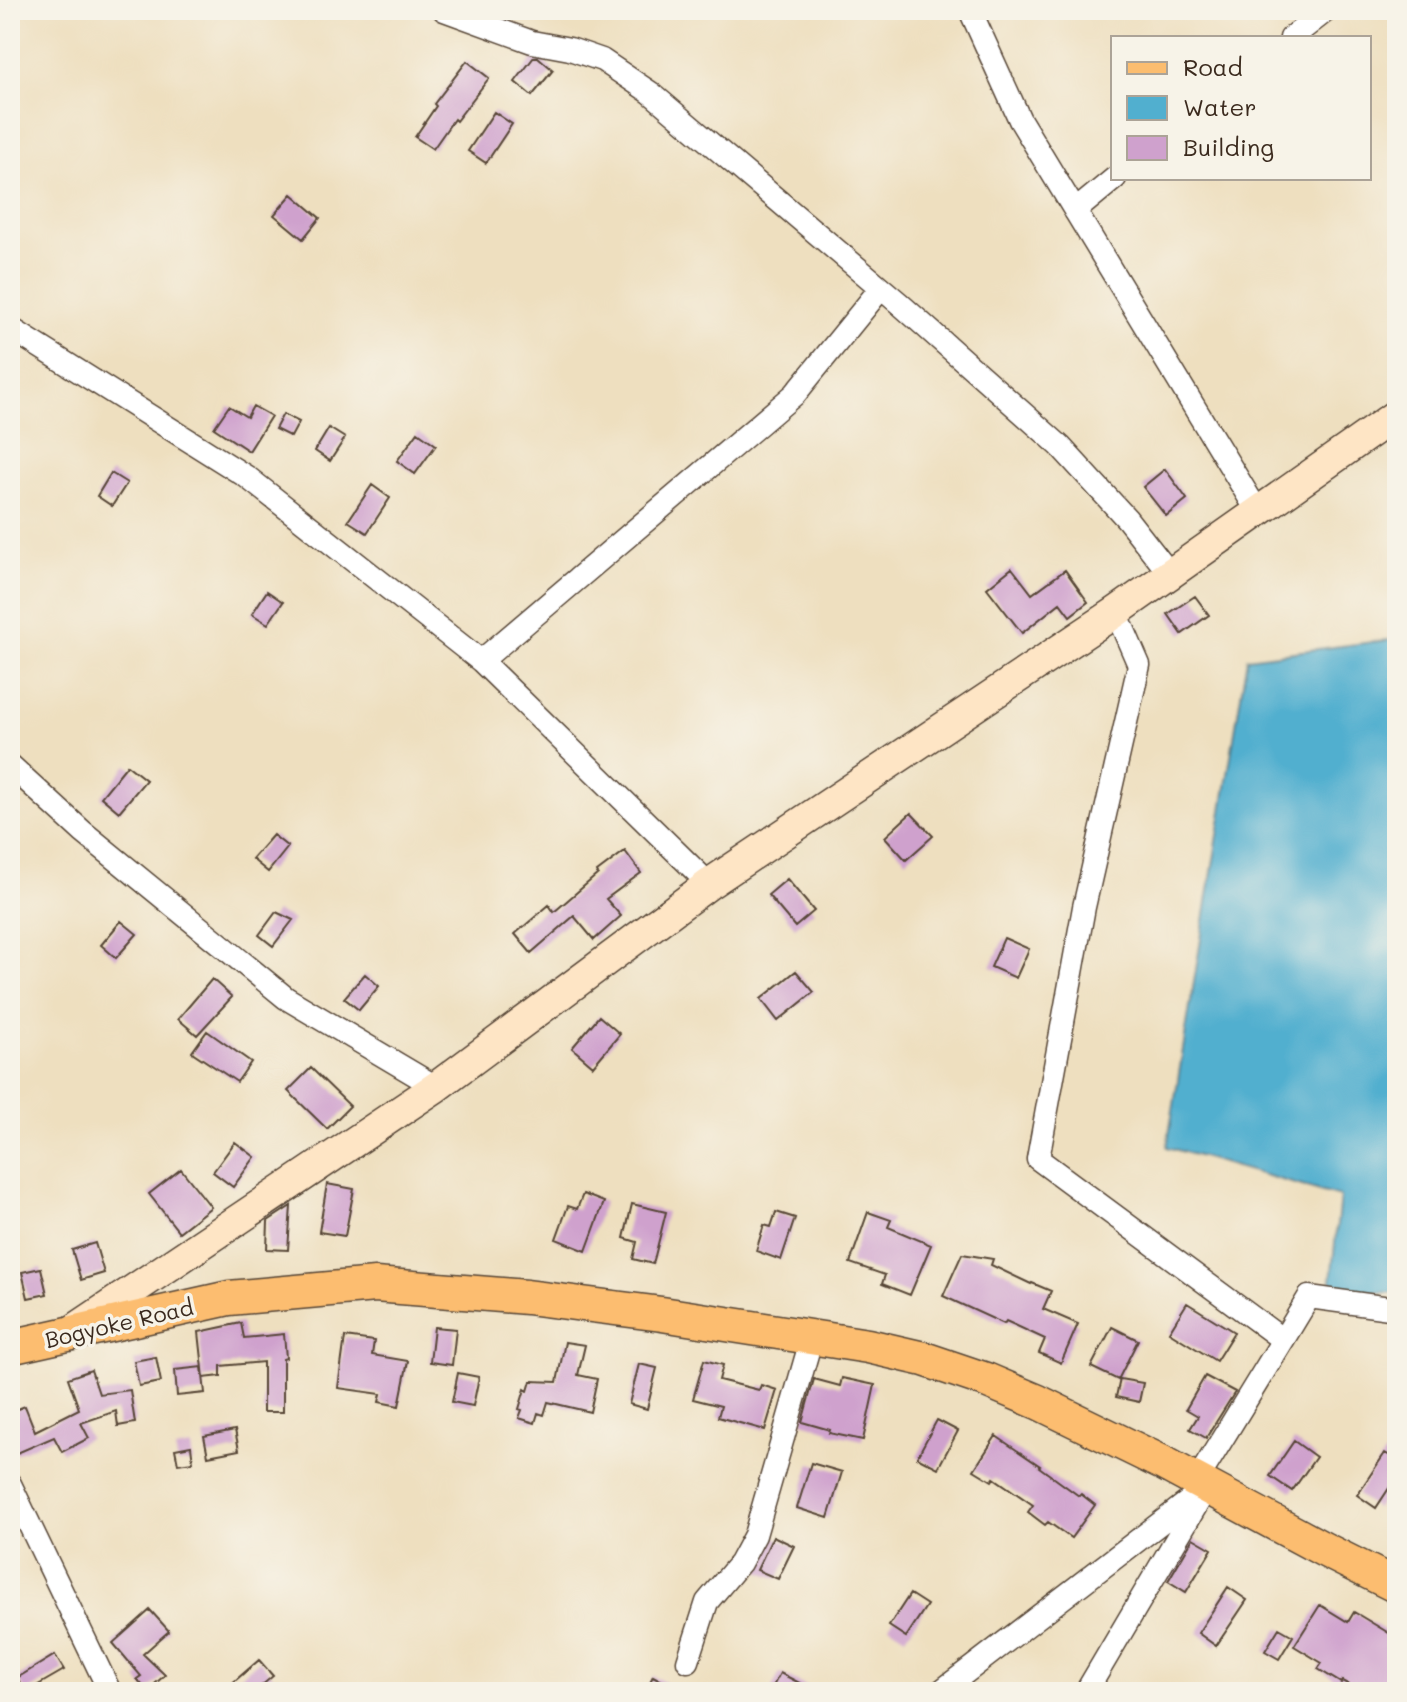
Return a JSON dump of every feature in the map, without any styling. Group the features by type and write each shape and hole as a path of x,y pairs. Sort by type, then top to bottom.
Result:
{"main road":[{"name":"Bogyoke Road","path":"10,1347 229,1298 375,1285 527,1297 662,1314 888,1349 986,1380 1052,1409 1165,1464 1397,1586"}],"street":[{"path":"444,10 532,42 570,49 602,60 651,93 881,288 1060,446 1127,519 1170,574"},
{"path":"970,10 1020,120 1258,512"},
{"path":"1294,36 1327,10"},
{"path":"1075,211 1113,180"},
{"path":"481,661 795,394 881,288"},
{"path":"10,328 247,477 481,661 709,884"},
{"path":"64,1336 436,1087 709,884 1116,612 1397,414"},
{"path":"1116,612 1139,665 1084,907 1038,1159 1283,1340"},
{"path":"10,765 83,832 286,998 436,1087"},
{"path":"1086,1692 1309,1297 1397,1309"},
{"path":"688,1661 707,1602 740,1563 755,1535 812,1337"},
{"path":"10,1484 110,1692"},
{"path":"940,1692 1201,1485"}],"water":[{"path":"1397,639 1397,1293 1330,1290 1340,1197 1167,1147 1247,658"}],"building":[{"path":"534,57 553,70 532,96 515,82"},
{"path":"467,61 489,78 433,149 415,137 436,106 434,104"},
{"path":"494,112 512,124 486,163 468,151"},
{"path":"292,194 320,218 303,239 274,215"},
{"path":"229,406 247,417 253,406 271,416 249,451 214,428"},
{"path":"283,414 299,422 291,437 275,429"},
{"path":"329,428 345,438 330,461 315,451"},
{"path":"418,432 436,445 415,474 397,461"},
{"path":"1165,469 1187,499 1166,516 1143,487"},
{"path":"111,473 127,483 112,506 97,496"},
{"path":"372,485 390,498 367,533 348,521"},
{"path":"1012,568 1032,594 1065,570 1088,602 1070,616 1060,603 1022,633 987,588"},
{"path":"267,591 283,602 268,624 252,614"},
{"path":"1195,596 1209,615 1182,634 1168,614"},
{"path":"127,765 146,780 119,812 101,797"},
{"path":"911,813 933,836 906,860 885,837"},
{"path":"273,835 288,847 268,872 252,859"},
{"path":"625,851 641,873 606,899 621,916 594,940 574,916 531,953 515,934 549,905 554,912"},
{"path":"787,879 814,911 795,927 768,895"},
{"path":"276,912 293,920 273,946 259,935"},
{"path":"121,921 137,934 116,958 101,945"},
{"path":"1004,938 1029,949 1016,978 991,967"},
{"path":"796,971 814,992 778,1021 761,999"},
{"path":"365,974 379,986 359,1010 344,998"},
{"path":"212,979 232,997 197,1035 178,1019"},
{"path":"599,1016 620,1034 593,1066 572,1048"},
{"path":"207,1031 251,1062 237,1082 192,1052"},
{"path":"311,1068 350,1106 327,1129 288,1091"},
{"path":"235,1142 255,1157 233,1187 213,1172"},
{"path":"181,1169 211,1207 179,1232 149,1194"},
{"path":"327,1184 354,1189 345,1236 319,1232"},
{"path":"583,1194 604,1202 586,1251 556,1239 568,1206 577,1209"},
{"path":"632,1204 666,1212 653,1264 633,1259 637,1242 624,1238"},
{"path":"291,1206 288,1250 267,1249 268,1221"},
{"path":"776,1212 795,1218 781,1260 756,1251 764,1225 771,1227"},
{"path":"868,1212 891,1220 888,1227 931,1245 910,1295 882,1284 885,1275 850,1263"},
{"path":"95,1243 104,1273 81,1280 72,1250"},
{"path":"962,1254 993,1259 991,1265 1051,1291 1043,1309 1078,1324 1061,1363 1039,1353 1045,1339 943,1296"},
{"path":"41,1268 47,1294 28,1298 22,1272"},
{"path":"1187,1303 1234,1332 1216,1361 1169,1332"},
{"path":"241,1323 244,1338 284,1334 283,1412 263,1412 263,1362 221,1366 221,1376 204,1378 199,1332"},
{"path":"434,1327 456,1329 452,1365 430,1362"},
{"path":"1112,1327 1138,1340 1118,1380 1091,1367"},
{"path":"345,1337 374,1341 372,1355 408,1361 399,1406 379,1402 381,1394 338,1388"},
{"path":"565,1342 585,1345 578,1375 597,1379 590,1412 548,1402 544,1415 538,1413 535,1423 519,1418 525,1389 528,1391 531,1381 557,1382"},
{"path":"156,1357 161,1382 139,1386 134,1361"},
{"path":"704,1360 723,1365 719,1380 759,1390 761,1385 777,1390 765,1430 718,1417 721,1406 693,1399"},
{"path":"639,1364 657,1368 647,1409 629,1404"},
{"path":"202,1367 205,1393 177,1396 175,1370"},
{"path":"91,1370 99,1394 130,1390 135,1423 118,1426 116,1411 81,1423 89,1438 62,1452 54,1437 15,1454 10,1444 10,1412 25,1406 35,1431 79,1409 68,1378"},
{"path":"458,1373 479,1377 473,1406 452,1402"},
{"path":"1205,1376 1235,1392 1206,1438 1190,1429 1198,1416 1186,1409"},
{"path":"842,1378 875,1385 863,1440 829,1433 830,1430 802,1422 814,1379 840,1386"},
{"path":"1120,1379 1143,1383 1139,1402 1116,1397"},
{"path":"937,1420 958,1431 938,1468 917,1457"},
{"path":"235,1430 239,1450 208,1456 204,1436"},
{"path":"996,1436 1095,1505 1071,1538 1028,1512 1033,1505 994,1478 992,1481 974,1470"},
{"path":"1294,1441 1316,1457 1292,1491 1270,1476"},
{"path":"191,1446 193,1462 178,1464 175,1449"},
{"path":"1385,1453 1397,1460 1397,1476 1376,1508 1357,1495"},
{"path":"811,1463 842,1472 828,1518 797,1508"},
{"path":"773,1536 794,1546 778,1579 757,1570"},
{"path":"1193,1538 1212,1549 1186,1592 1168,1581"},
{"path":"1228,1587 1247,1600 1216,1646 1198,1633"},
{"path":"910,1594 927,1605 906,1637 889,1626"},
{"path":"1320,1605 1348,1622 1354,1612 1397,1638 1397,1692 1362,1692 1341,1683 1318,1669 1322,1663 1294,1646"},
{"path":"150,1610 169,1631 143,1654 165,1675 147,1691 137,1679 141,1676 113,1643"},
{"path":"1279,1628 1293,1636 1279,1659 1265,1651"},
{"path":"55,1655 64,1670 26,1692 17,1678"},
{"path":"259,1660 273,1676 254,1692 222,1692"},
{"path":"780,1673 817,1692 770,1692"},
{"path":"653,1676 682,1692 645,1692"}]}
